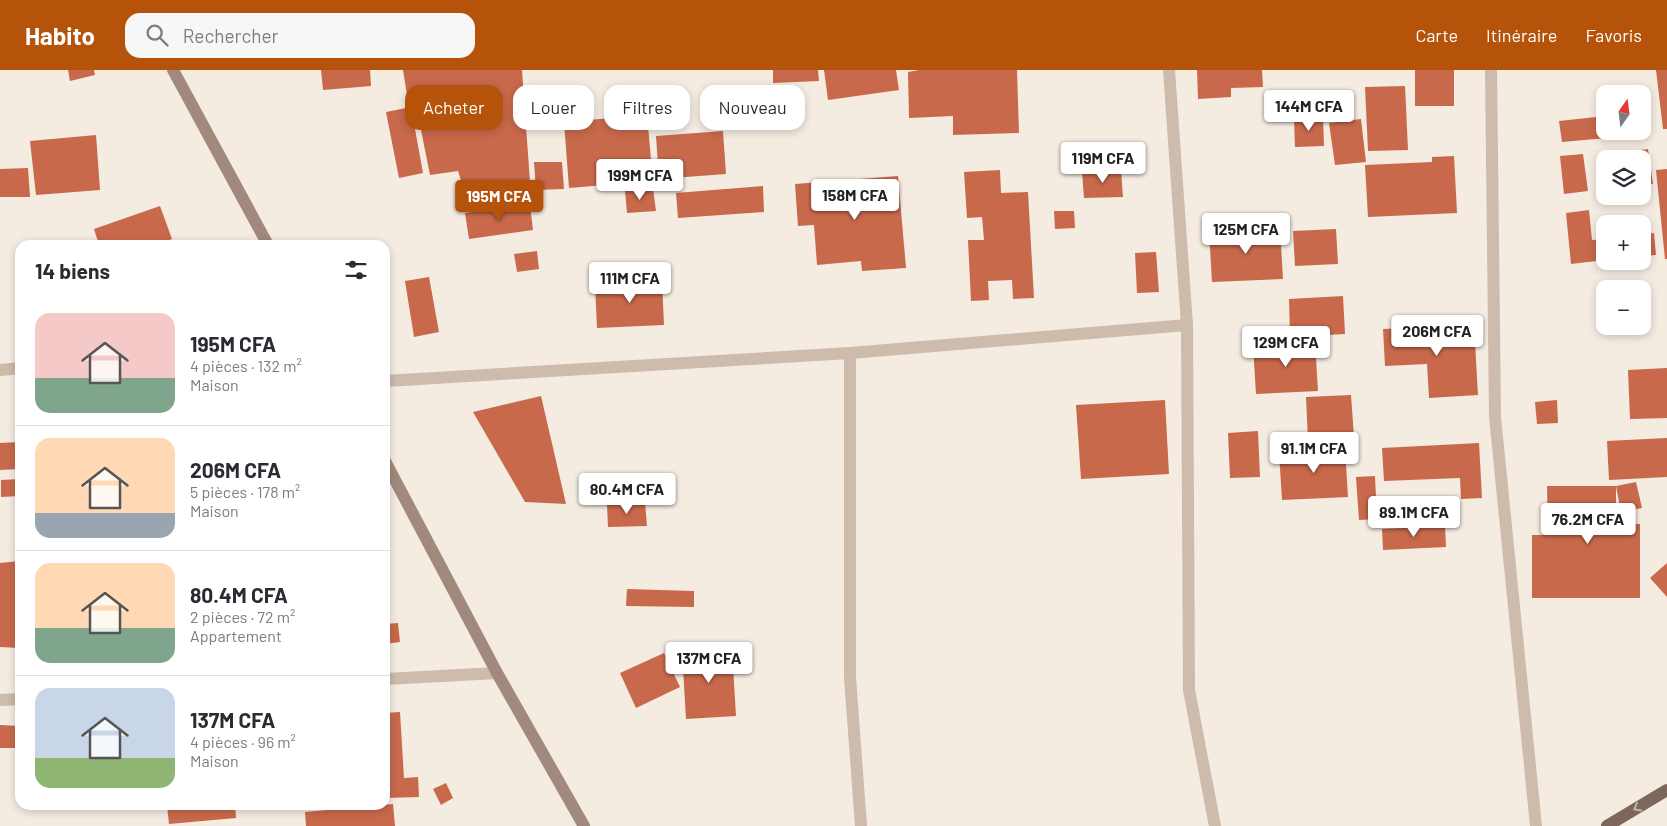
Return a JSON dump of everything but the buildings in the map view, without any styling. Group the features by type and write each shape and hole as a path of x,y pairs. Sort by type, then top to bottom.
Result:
{"main road":[{"path":"173,70 265,240"},
{"path":"390,470 497,673 584,826"},
{"path":"1608,826 1667,790"}],"street":[{"path":"1170,70 1187,324 1189,690 1215,826"},
{"path":"1491,70 1496,417 1536,826"},
{"path":"390,381 850,353 1187,324"},
{"path":"850,353 850,678 861,826"},
{"path":"0,370 15,368"},
{"path":"390,679 497,673"},
{"path":"0,700 15,699"}]}
